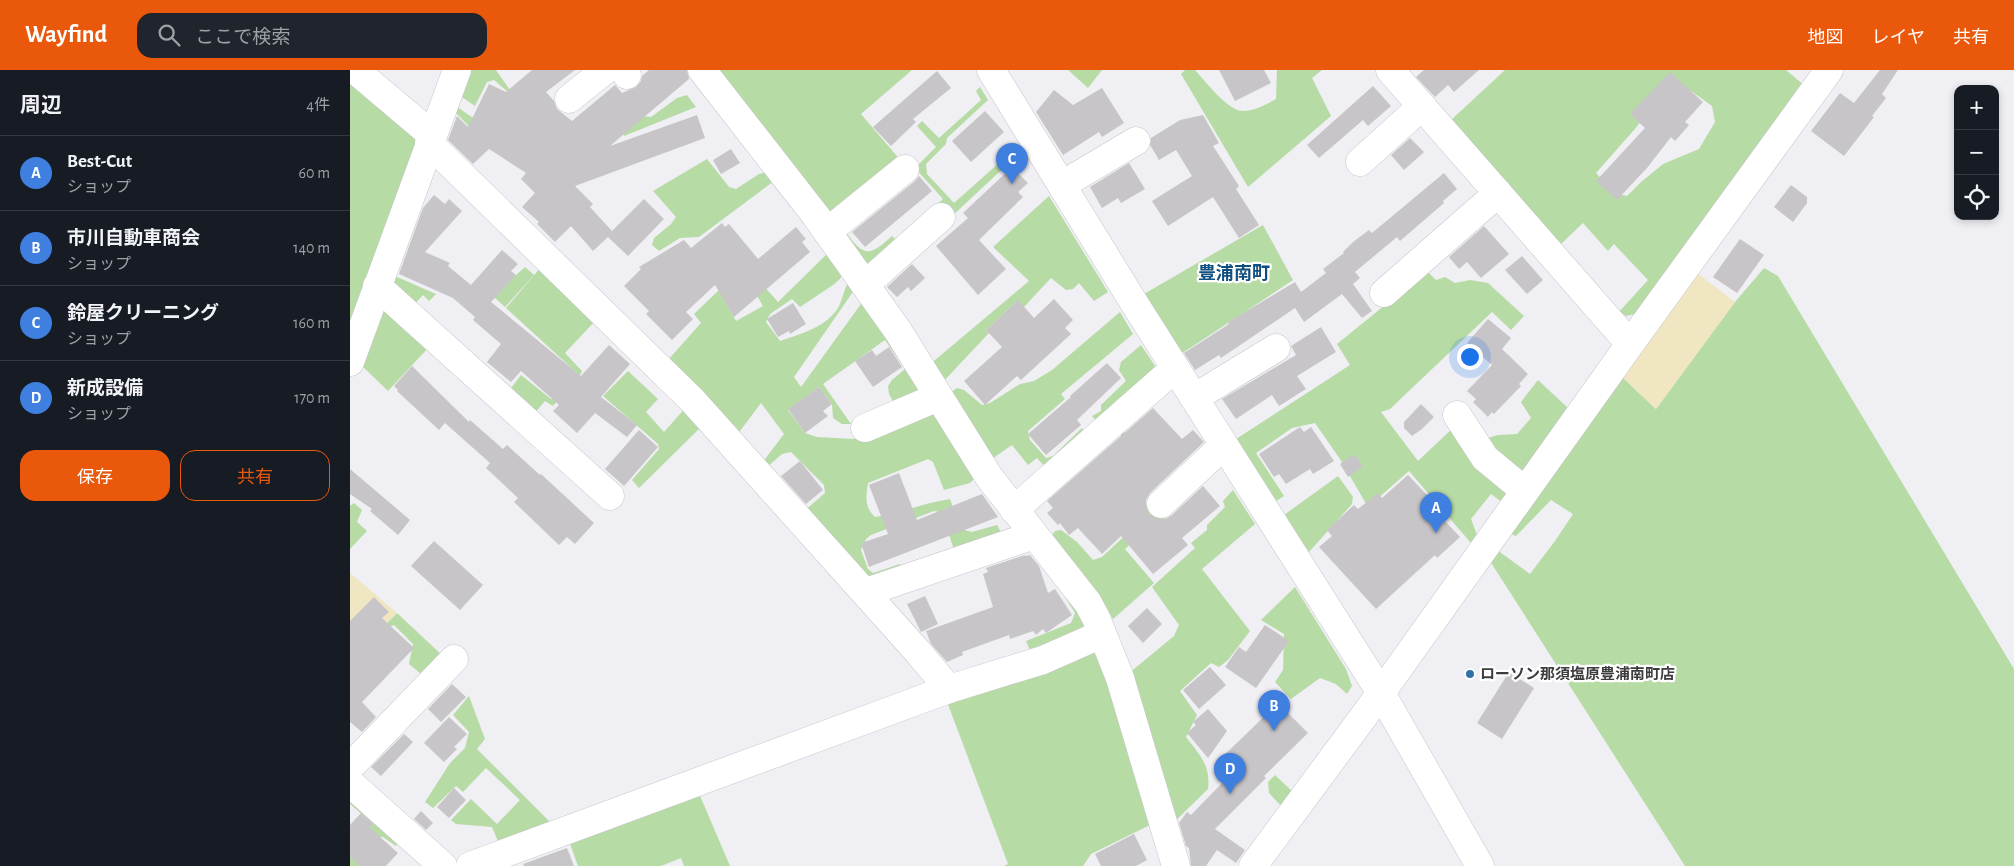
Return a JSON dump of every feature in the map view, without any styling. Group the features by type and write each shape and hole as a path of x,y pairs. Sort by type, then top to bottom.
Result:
{"street":[{"path":"354,70 430,139 693,401 866,592 949,689"},
{"path":"350,362 430,139 457,70"},
{"path":"702,70 865,284 898,331 989,477 1088,603 1120,678 1176,866"},
{"path":"1392,70 1630,344"},
{"path":"1254,865 1381,693 1630,344 1829,70"},
{"path":"569,100 618,72"},
{"path":"1002,75 1062,185 1175,368 1381,693 1480,866"},
{"path":"1360,162 1422,106"},
{"path":"1062,185 1136,141"},
{"path":"827,232 905,168"},
{"path":"1384,293 1498,194"},
{"path":"865,284 941,218"},
{"path":"377,286 610,496"},
{"path":"1194,398 1276,348"},
{"path":"1014,510 1175,368"},
{"path":"865,428 938,397"},
{"path":"1457,415 1485,458 1525,491"},
{"path":"1161,504 1224,445"},
{"path":"866,592 1034,535"},
{"path":"470,866 949,689 1043,660 1102,634"},
{"path":"350,766 454,659"},
{"path":"350,783 443,866"}],"green space":[{"path":"465,70 496,70 523,109 492,150 454,111 456,106 470,116 489,125 509,93 494,80 487,82 475,106 456,93"},
{"path":"714,70 912,70 861,114 902,162 831,220"},
{"path":"1068,70 1102,70 1088,88"},
{"path":"1185,70 1195,70 1224,101 1237,110 1247,111 1256,109 1276,99 1277,70 1322,70 1312,78 1331,116 1248,187 1181,74"},
{"path":"1505,70 1786,70 1806,87 1635,314 1626,316 1619,312 1648,280 1614,244 1608,251 1583,223 1560,245 1450,121","holes":["1672,83 1687,88 1712,106 1715,122 1699,149 1663,164 1627,196 1614,193 1596,173"]},
{"path":"350,83 418,139 350,328"},
{"path":"980,87 988,100 947,138 946,144 926,164 927,174 954,203 1009,154 1012,160 952,216 939,203 943,199 915,168 936,147 917,126 922,121 939,138 981,100 976,91"},
{"path":"687,95 696,107 624,136 621,125 642,116 651,117 677,98"},
{"path":"707,159 729,187 736,189 759,174 768,172 774,181 699,237 680,238 659,251 652,245 654,238 671,224 676,217 653,191"},
{"path":"1049,196 1108,292 1094,301 1079,283 1073,289 1066,290 1051,278 1024,307 1017,301 986,330 989,333 940,385 928,366 1029,281 993,247"},
{"path":"1263,225 1293,280 1181,354 1144,294"},
{"path":"846,232 858,246 867,251 878,247 892,236 898,242 873,264 858,261 841,237"},
{"path":"830,251 844,270 840,279 800,307 792,299 770,314 766,322 780,341 804,332 820,325 833,315 840,305 850,279 857,286 794,377 801,387 866,297 924,388 896,407 889,394 888,386 905,369 885,340 823,384 851,424 842,424 833,418 832,404 819,387 788,410 805,433 817,437 854,439 933,406 977,476 970,483 944,490 933,462 928,459 868,483 866,497 871,513 875,517 950,499 961,529 972,532 997,525 1002,534 955,552 941,512 934,511 871,535 866,539 861,550 868,569 873,573 900,564 904,572 869,584 803,512 825,493 824,485 791,452 782,454 766,468 762,463 784,434 761,403 737,435 668,360 701,323 694,314 745,265 778,302","holes":["751,285 763,306 736,321 721,294"]},
{"path":"525,267 534,275 505,307 475,280 516,275"},
{"path":"541,267 596,320 565,353 582,371 580,375 553,406 545,401 534,414 508,392 521,375 551,399 557,397 577,373 506,308"},
{"path":"1764,268 1778,276 2014,669 2014,866 1685,866 1490,561 1497,550 1530,574 1573,514 1551,500 1516,536 1507,532 1619,374 1656,409 1735,302"},
{"path":"1427,271 1436,280 1445,277 1455,283 1470,280 1488,283 1524,316 1511,330 1492,312 1390,409 1381,412 1418,461 1455,426 1509,492 1502,502 1491,494 1471,519 1477,535 1471,543 1409,471 1368,507 1340,459 1315,423 1292,428 1256,453 1284,496 1276,501 1236,439 1350,365 1337,344"},
{"path":"390,274 436,294 429,301 423,295 412,307 387,283"},
{"path":"380,307 429,347 388,391 357,361"},
{"path":"1120,312 1133,334 1061,394 1065,399 1028,431 1030,440 1046,458 1053,456 1082,428 1087,436 1049,471 1037,458 1028,465 1012,445 989,461 950,393 957,388 964,390 982,405 990,403 1020,384 1034,381 1052,370"},
{"path":"1141,345 1159,372 1100,425 1092,416 1101,411 1101,405 1126,381 1119,370 1121,362"},
{"path":"628,371 658,399 646,412 664,432 688,405 704,424 639,488 632,480 659,449 658,444 603,396"},
{"path":"1538,380 1569,409 1520,478 1485,439 1498,435 1517,434 1531,418 1521,402"},
{"path":"1119,426 1150,463 1129,482 1154,515 1161,514 1177,533 1165,544 1149,527 1125,549 1154,583 1113,619 1101,598 1050,538 1055,531 1061,530 1077,542 1093,560 1102,557 1146,516 1122,490 1082,523 1076,515 1089,501 1089,493 1100,482 1108,480 1134,456 1133,449 1116,430"},
{"path":"1338,476 1353,497 1352,504 1309,552 1284,515"},
{"path":"1233,490 1255,524 1202,569 1250,631 1228,660 1219,667 1211,663 1180,691 1197,715 1186,737 1200,755 1206,767 1208,789 1171,825 1128,674 1174,636 1179,625 1152,587 1195,548 1191,543 1207,530 1207,525 1225,507 1223,501"},
{"path":"354,503 362,510 357,522 367,531 350,549 350,506"},
{"path":"1057,584 1094,630 1033,657 1026,641 1071,623 1075,613"},
{"path":"1295,587 1346,669 1352,686 1347,694 1336,684 1320,678 1291,699 1275,682 1283,670 1284,634 1261,620"},
{"path":"397,613 444,657 426,678 409,664 413,644 394,625 387,628 350,660"},
{"path":"1101,644 1152,824 1091,854 1083,866 1004,866 1008,864 946,699"},
{"path":"469,696 485,739 477,749 555,827 500,846 492,827 456,824 451,820 471,799 497,824 520,800 486,768 463,792 456,786 433,808 425,802 450,763 465,748 469,732 453,715"},
{"path":"1275,775 1295,794 1283,808 1269,793 1268,782"},
{"path":"698,791 730,866 684,866 681,858 661,866 578,866 569,841"},
{"path":"350,795 400,841 396,846 383,837 379,837 360,866 350,866 350,851 373,824 350,804"}],"sand":[{"path":"1697,273 1735,302 1656,409 1619,374"},
{"path":"350,573 397,613 350,660"}],"building":[{"path":"532,70 575,70 546,92 554,101 557,109 572,121 615,85 622,93 636,87 641,81 642,76 649,70 687,70 689,79 610,146 697,115 705,138 575,186 593,204 590,207 612,231 644,199 664,219 628,256 608,237 593,251 571,226 555,242 537,224 539,222 522,207 535,193 521,179 526,173 489,149 473,164 448,140 457,116 468,127 489,84 506,92"},
{"path":"1219,70 1264,70 1271,83 1235,101"},
{"path":"1424,70 1479,70 1454,92 1448,85 1435,97 1416,77"},
{"path":"1880,70 1898,70 1882,94 1886,98 1844,156 1811,131 1840,93 1854,103"},
{"path":"937,71 951,88 913,119 916,122 891,146 873,127"},
{"path":"1670,72 1703,102 1685,122 1689,125 1675,141 1671,137 1647,168 1617,200 1596,181 1645,128 1630,114"},
{"path":"1373,86 1391,106 1368,126 1363,120 1319,158 1307,145"},
{"path":"1102,88 1124,123 1102,137 1099,132 1063,155 1036,112 1054,90 1073,105"},
{"path":"985,111 1004,132 971,162 952,141"},
{"path":"1203,115 1219,143 1213,146 1239,186 1236,189 1259,225 1239,238 1213,197 1168,226 1152,201 1192,176 1176,150 1159,160 1150,145 1151,138 1180,120"},
{"path":"1410,138 1424,152 1404,170 1391,155"},
{"path":"731,149 740,163 721,174 713,160"},
{"path":"1129,163 1145,189 1121,203 1118,198 1102,208 1090,187"},
{"path":"1012,167 1028,183 1018,192 1023,197 979,240 1006,269 978,295 936,246 968,218 963,213"},
{"path":"1444,173 1457,189 1443,201 1444,203 1400,241 1397,237 1355,272 1360,278 1353,284 1372,311 1362,318 1342,294 1304,322 1295,308 1221,358 1219,355 1195,370 1184,353 1229,324 1228,322 1295,282 1301,292 1326,273 1323,269 1344,253 1353,242 1369,230 1372,233"},
{"path":"919,176 932,191 865,247 852,232"},
{"path":"1791,185 1807,197 1807,203 1793,222 1774,207"},
{"path":"434,195 445,204 449,199 462,211 425,252 450,263 448,266 471,285 502,250 518,264 511,271 516,275 491,302 581,376 609,345 630,364 601,397 637,425 627,437 595,413 577,433 553,411 559,405 521,371 511,382 487,362 501,344 473,320 475,317 453,298 399,274 423,208"},
{"path":"722,223 725,227 729,224 758,259 796,227 806,239 802,242 810,252 734,317 715,285 686,312 693,319 672,340 646,314 649,311 624,286 641,269 639,267 684,240 691,248"},
{"path":"1484,226 1509,254 1481,278 1467,262 1459,269 1449,257"},
{"path":"1740,239 1764,255 1737,293 1713,277"},
{"path":"1522,256 1543,280 1527,294 1505,270"},
{"path":"912,264 925,278 911,291 908,287 897,297 887,287"},
{"path":"1054,299 1073,320 1065,328 1071,334 1021,380 1017,376 985,405 964,381 1002,347 986,330 1018,300 1034,318"},
{"path":"793,303 806,324 790,334 789,331 778,337 767,319"},
{"path":"1488,319 1511,338 1502,349 1528,374 1519,384 1521,386 1494,414 1492,412 1488,417 1473,402 1476,399 1467,391 1492,365 1467,343"},
{"path":"1321,327 1336,352 1297,376 1306,389 1279,406 1272,395 1236,419 1222,399 1296,355 1291,346"},
{"path":"889,347 902,367 873,387 855,361 872,350 876,356"},
{"path":"1107,363 1121,378 1077,420 1081,425 1046,455 1028,434"},
{"path":"412,366 469,422 470,420 503,449 507,445 594,523 575,544 567,537 559,545 514,502 518,498 486,468 490,463 445,423 439,430 397,391 394,386"},
{"path":"819,387 832,404 823,411 828,416 805,433 788,409"},
{"path":"1421,404 1434,417 1412,436 1404,428 1404,422"},
{"path":"1153,408 1182,439 1193,430 1204,442 1150,493 1146,500 1146,508 1149,514 1157,519 1165,519 1172,515 1203,486 1220,506 1182,538 1188,545 1153,574 1121,536 1102,554 1078,528 1069,535 1060,523 1058,525 1047,513 1053,508 1047,501"},
{"path":"1300,427 1304,432 1311,427 1334,461 1313,474 1310,469 1286,484 1279,474 1274,477 1259,454"},
{"path":"639,430 658,447 624,486 605,469"},
{"path":"1355,454 1363,467 1348,477 1340,464"},
{"path":"800,461 823,490 806,504 781,476"},
{"path":"350,469 410,520 398,535 370,511 372,509 350,494"},
{"path":"899,473 917,520 982,494 998,517 869,567 861,543 888,534 869,485"},
{"path":"1408,475 1427,495 1423,498 1460,537 1437,558 1435,555 1376,609 1319,547 1332,536 1327,530 1354,505 1358,509 1378,493 1382,498"},
{"path":"434,541 483,585 460,610 411,566"},
{"path":"1030,555 1039,566 1048,593 1055,589 1072,615 1046,633 1043,629 1036,635 1033,631 1010,639 1009,635 962,652 963,655 947,662 931,644 926,631 993,607 983,574 988,572 986,568"},
{"path":"925,596 938,624 921,632 907,604"},
{"path":"374,597 389,612 382,618 414,648 362,702 376,717 362,732 350,722 350,621"},
{"path":"1147,608 1162,624 1143,643 1128,626"},
{"path":"1265,625 1289,641 1256,688 1225,667 1239,647 1246,652"},
{"path":"1210,667 1226,685 1199,709 1183,690"},
{"path":"1509,672 1534,688 1502,739 1477,723"},
{"path":"452,684 466,697 441,722 428,709"},
{"path":"1275,706 1281,706 1308,733 1264,776 1266,778 1215,829 1245,850 1236,863 1217,850 1206,866 1191,866 1189,848 1186,846 1179,823 1187,812 1191,815 1226,779 1214,765"},
{"path":"1208,709 1227,731 1208,758 1187,733 1196,725 1193,722"},
{"path":"449,717 467,734 454,747 457,749 444,762 424,743"},
{"path":"404,734 413,742 381,776 371,767"},
{"path":"454,788 466,800 449,818 437,807"},
{"path":"421,811 433,823 426,830 414,819"},
{"path":"361,813 373,824 370,828 398,853 386,866 360,866 350,857 350,825"},
{"path":"1134,834 1147,860 1136,866 1101,866 1095,854"},
{"path":"567,848 574,866 524,866 523,864"}],"place":[{"name":"鈴屋クリーニング","path":"1012,184"},
{"name":"Best-Cut","path":"1436,533"},
{"name":"ローソン那須塩原豊浦南町店","path":"1470,674"},
{"name":"市川自動車商会","path":"1274,731"},
{"name":"新成設備","path":"1230,794"}],"district":[{"name":"豊浦南町","path":"1234,273"}]}
